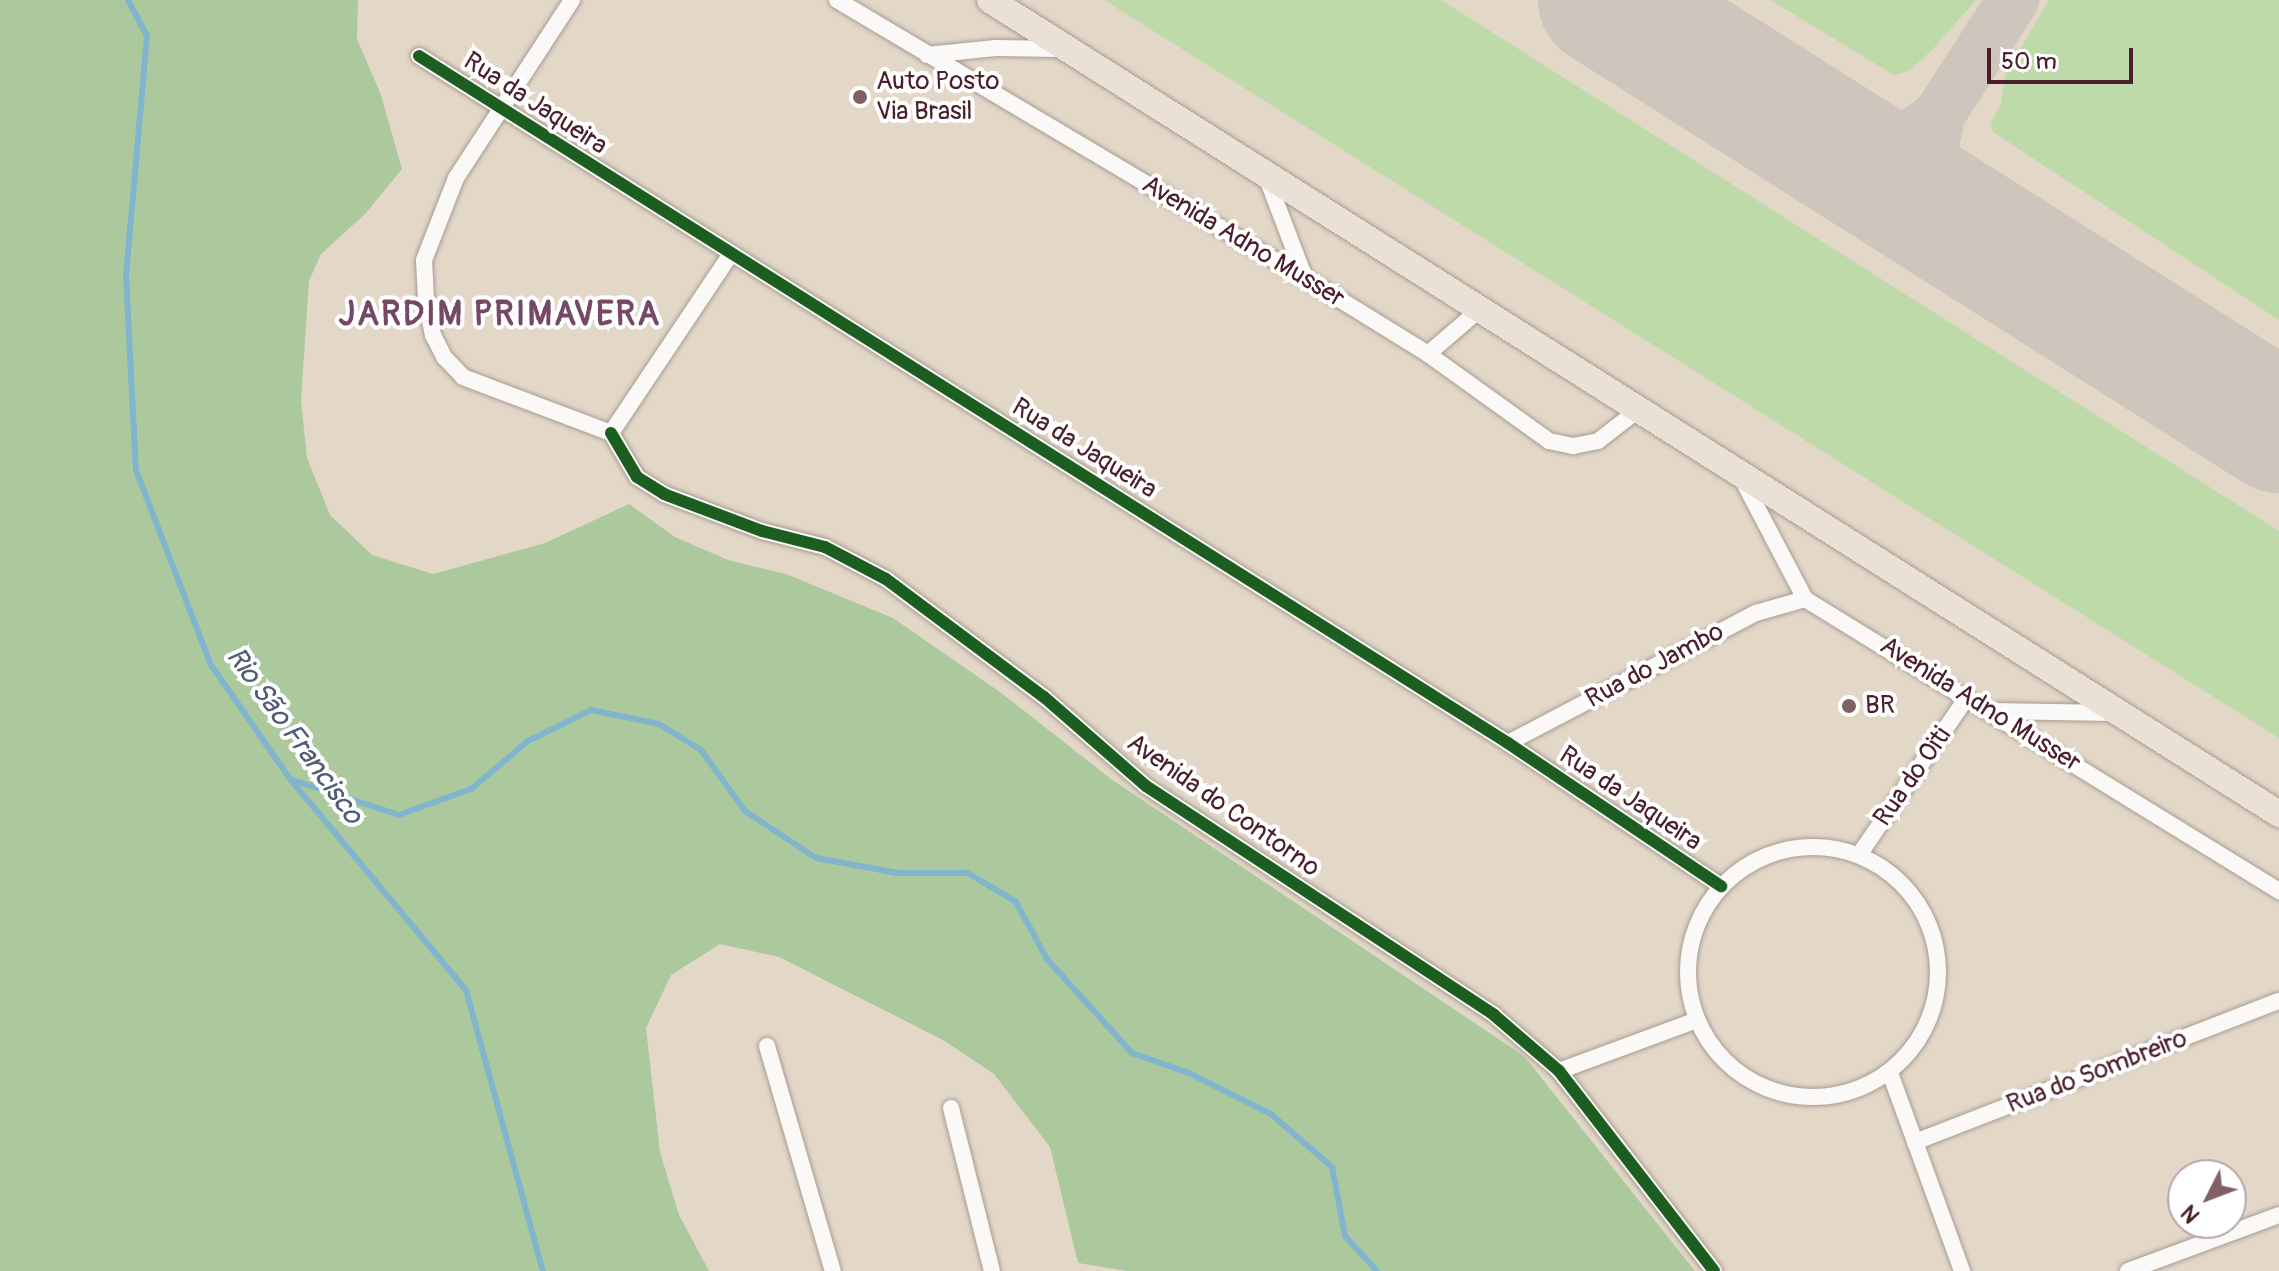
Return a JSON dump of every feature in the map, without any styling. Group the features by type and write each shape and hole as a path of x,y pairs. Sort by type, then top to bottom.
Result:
{"main road":[{"path":"990,0 1479,310 1642,407 2279,814"}],"street":[{"path":"572,0 456,178 424,260 433,335 463,377 486,390 611,433 730,255"},
{"name":"Avenida Adno Musser","path":"837,0 857,6 927,55 1428,354 1549,441 1573,446 1598,441 1642,407"},
{"path":"927,55 996,48 1066,49"},
{"name":"Rua da Jaqueira","path":"419,56 1508,743 1721,886"},
{"path":"1266,176 1305,278"},
{"path":"1428,354 1479,310"},
{"name":"Avenida do Contorno","path":"611,433 637,477 664,494 762,531 825,547 886,579 1044,697 1146,786 1494,1015 1559,1071 1714,1271"},
{"path":"1736,468 1805,599"},
{"name":"Avenida Adno Musser","path":"1805,599 2279,891"},
{"name":"Rua do Jambo","path":"1508,743 1756,613 1805,599"},
{"name":"Rua do Oiti","path":"1859,855 1966,699"},
{"path":"1989,711 2119,713"},
{"path":"1822,847 1859,855 1897,878 1924,913 1938,955 1936,1000 1920,1040 1890,1073 1856,1091 1819,1098 1781,1094 1745,1078 1717,1053 1697,1020 1688,985 1689,949 1701,915 1721,886 1750,862 1785,849 1822,847"},
{"name":"Rua do Sombreiro","path":"1915,1142 2279,1001"},
{"path":"1559,1071 1697,1020"},
{"path":"767,1046 833,1271"},
{"path":"1890,1073 1962,1271"},
{"path":"951,1108 992,1271"},
{"path":"2128,1271 2279,1215"}],"green space":[{"path":"0,0 358,0 357,39 381,95 402,169 365,214 321,254 309,281 301,400 307,458 330,515 372,555 433,574 545,543 629,504 675,537 728,560 786,574 893,618 1000,692 1111,779 1524,1056 1695,1271 1127,1271 1078,1263 1050,1147 994,1074 943,1040 779,957 720,944 671,975 646,1028 660,1152 679,1215 709,1271 0,1271"},
{"path":"1104,0 1441,0 2279,531 2279,738"},
{"path":"1770,0 1976,0 1909,71 1894,75"},
{"path":"2049,0 2279,0 2279,320 1993,132 1991,122 2001,104 2005,75"}],"waterway":[{"name":"Rio São Francisco","path":"128,0 147,36 126,275 136,470 211,665 291,780 466,990 543,1271"},
{"path":"292,780 399,815 471,789 528,741 591,710 659,724 701,750 745,811 816,858 898,873 968,873 1016,902 1047,959 1132,1053 1189,1073 1271,1114 1332,1167 1345,1236 1377,1271"}],"taxiway":[{"path":"1822,139 1871,148 1890,145 1921,129 1939,115 2013,0"},
{"path":"1939,115 1929,167 1939,196 1967,225"}],"runway":[{"path":"1604,0 2279,427"}],"cycle path":[{"path":"419,56 1508,743 1721,886"},
{"path":"611,433 637,477 664,494 762,531 825,547 886,579 1044,697 1146,786 1494,1015 1559,1071 1714,1271"}],"place":[{"name":"Auto Posto Via Brasil","path":"860,97"},
{"name":"BR","path":"1849,706"}],"district":[{"name":"JARDIM PRIMAVERA","path":"500,315"}]}
